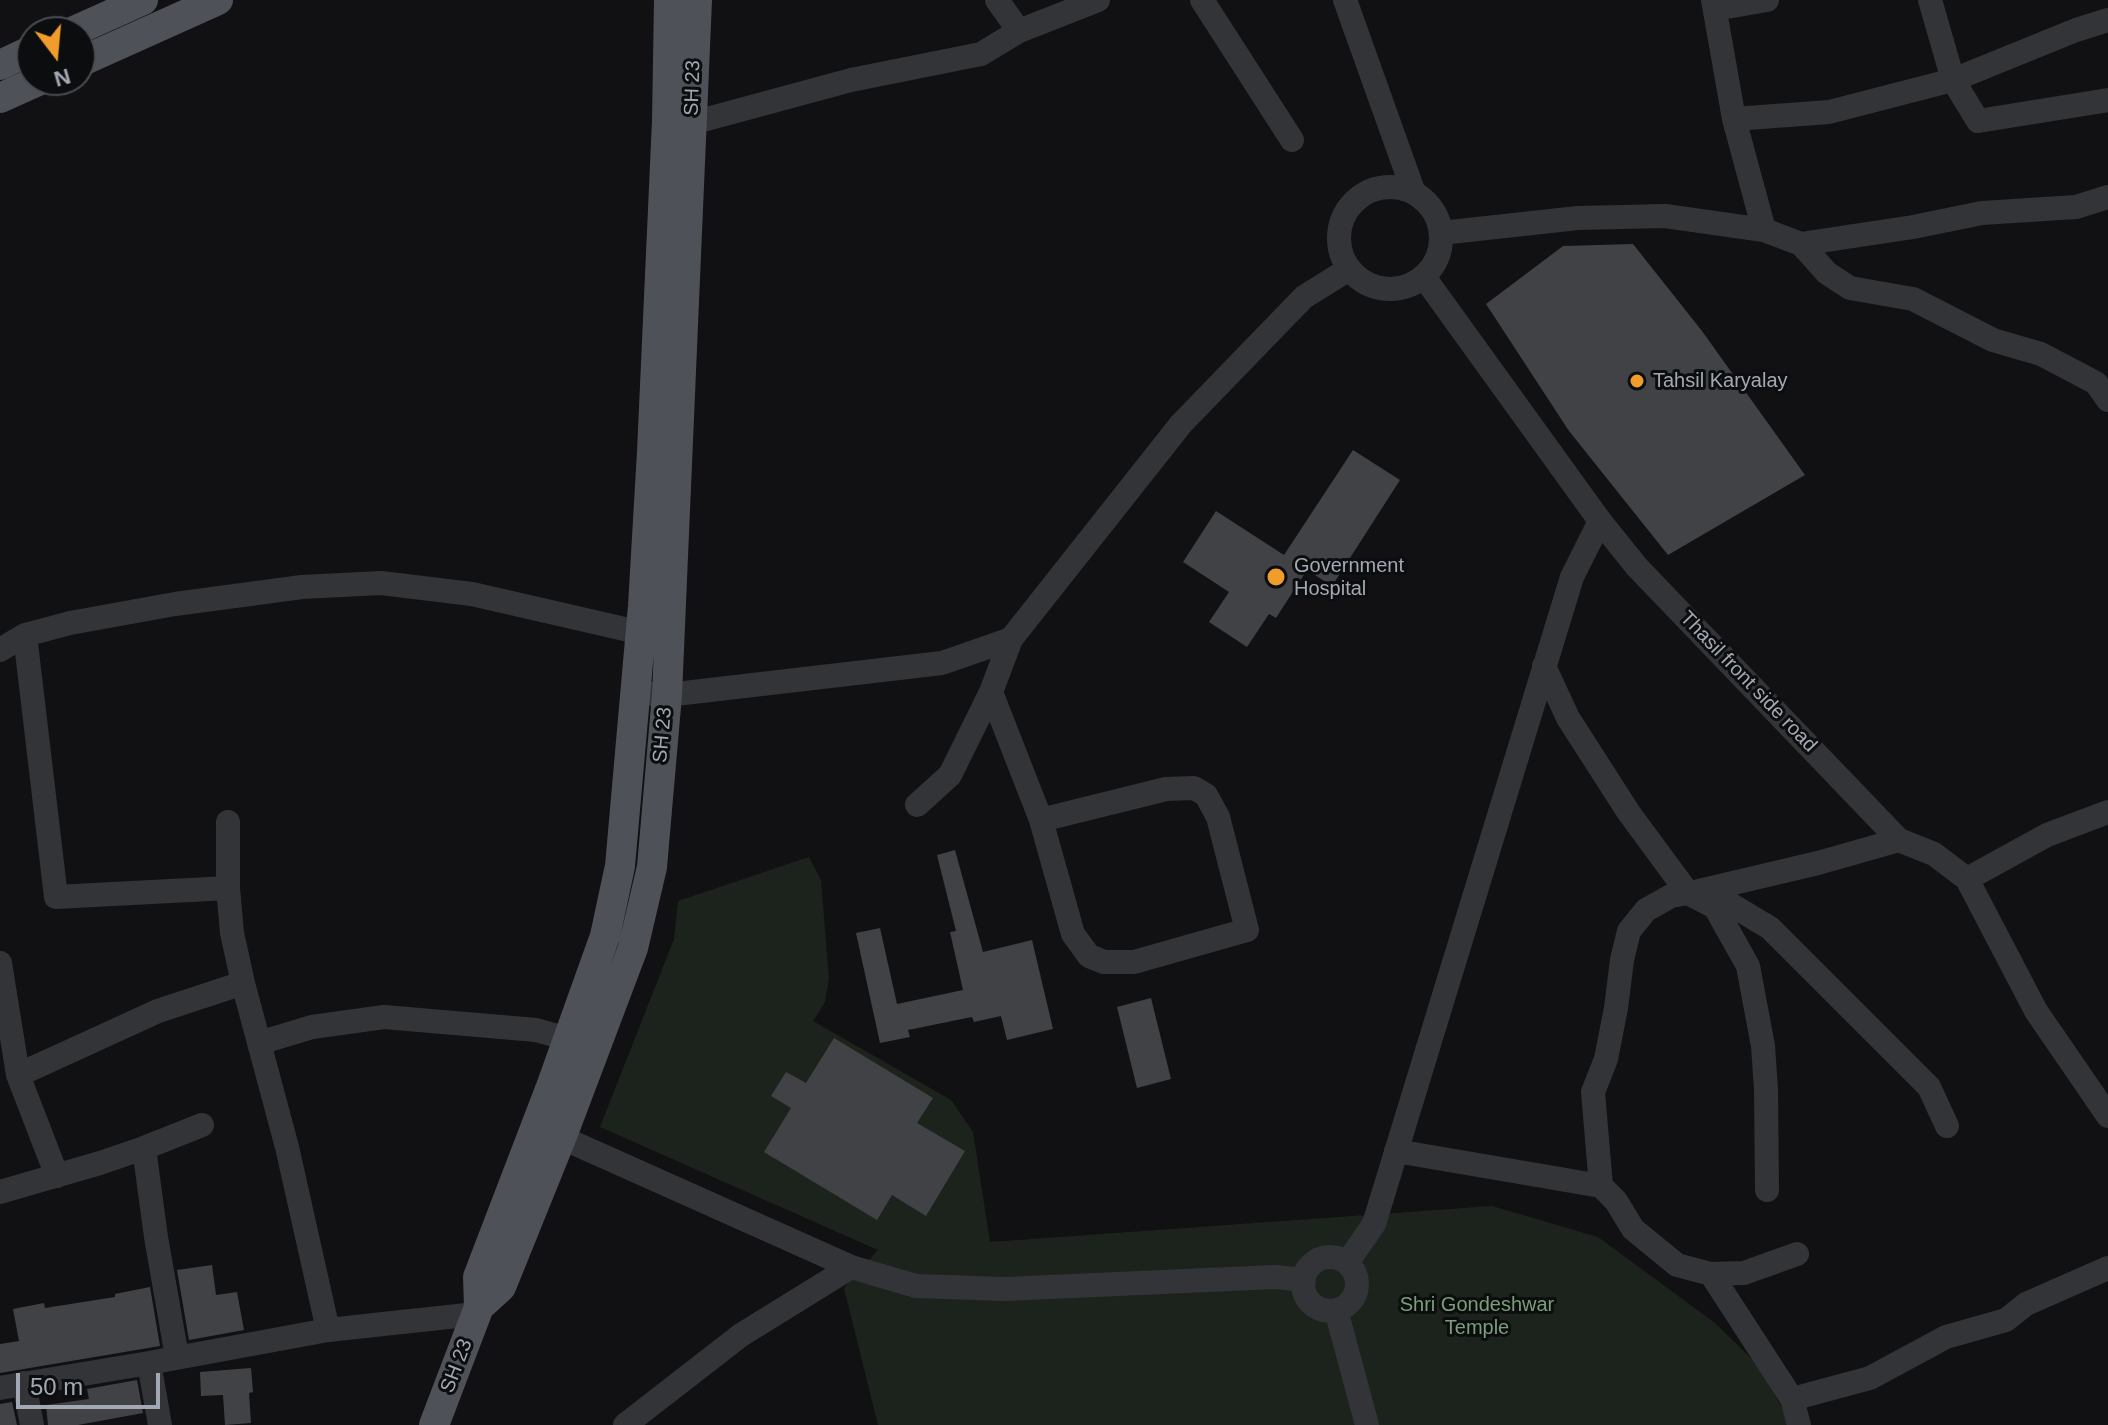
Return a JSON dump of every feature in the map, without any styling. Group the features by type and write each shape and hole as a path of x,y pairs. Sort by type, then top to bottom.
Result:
{"main road":[{"path":"96,21 143,0"},
{"path":"96,55 218,0"},
{"path":"549,1131 568,1039 600,995 605,936 620,866 636,693 655,636 682,41 669,0"},
{"name":"SH 23","path":"682,41 697,0"},
{"name":"SH 23","path":"434,1425 478,1311 478,1277 509,1232 600,995 633,948 652,867 667,695 655,636"}],"street":[{"path":"997,0 1019,31"},
{"path":"680,122 851,80 981,54 1019,31 1098,0"},
{"path":"1202,0 1292,140"},
{"path":"1345,0 1414,193"},
{"path":"1764,230 1734,119 1714,4 1767,0"},
{"path":"1930,0 1953,80 1978,121 2108,100"},
{"path":"1734,119 1829,112 1953,80 2108,20"},
{"path":"1380,188 1397,188 1414,193 1428,203 1437,217 1441,233 1440,249 1424,277 1395,289 1378,288 1362,281 1349,269 1339,237 1342,220 1351,206 1364,195 1380,188"},
{"path":"1801,244 1982,213 2076,207 2108,197"},
{"path":"1441,233 1578,218 1665,216 1764,230 1801,244 1827,273 1850,288 1913,299 1993,340 2041,354 2096,383 2108,400"},
{"path":"917,805 950,775 991,692 1011,639 1181,424 1304,297 1349,269"},
{"name":"Thasil front side road","path":"1424,277 1600,521 1637,567 1899,840"},
{"path":"1347,1263 1374,1224 1572,577 1600,521"},
{"path":"0,650 25,635 70,623 175,604 302,587 381,583 472,594 655,636"},
{"path":"25,635 56,897 228,888"},
{"path":"636,693 667,695 942,663 1011,639"},
{"path":"1544,666 1568,718 1629,813 1688,893 1715,907 1748,966 1763,1046 1767,1190"},
{"path":"991,692 1041,820 1073,934 1089,956 1104,962 1134,962 1247,930 1218,817 1206,795 1194,788 1166,789 1041,820"},
{"path":"1967,879 2047,835 2108,812"},
{"path":"228,822 232,933 287,1147 328,1330"},
{"path":"1601,1186 1593,1092 1606,1059 1629,931 1646,910 1671,896 1818,863 1899,840 1934,854 1967,879 2036,1011 2108,1116"},
{"path":"1688,893 1720,898 1770,928 1929,1087 1947,1126"},
{"path":"0,963 18,1075 57,1176"},
{"path":"18,1075 158,1011 243,983"},
{"path":"259,1043 312,1027 384,1017 536,1030 568,1039"},
{"path":"0,1192 144,1148 202,1125"},
{"path":"549,1131 851,1267 916,1286 1005,1289 1275,1277 1304,1280"},
{"path":"144,1148 177,1357"},
{"path":"1396,1151 1601,1186 1616,1201 1633,1229 1677,1265 1711,1274 1744,1273 1797,1254"},
{"path":"1333,1257 1354,1270 1357,1287 1350,1302 1327,1311 1318,1308 1305,1294 1304,1280 1309,1268 1316,1262 1333,1257"},
{"path":"625,1425 741,1335 851,1267"},
{"path":"1792,1399 1870,1378 1946,1337 2006,1320 2026,1304 2108,1268"},
{"path":"1711,1274 1792,1399 1799,1425"},
{"path":"1336,1310 1367,1425"},
{"path":"32,1425 12,1386 328,1330 478,1311"},
{"path":"149,1363 160,1425"}],"green space":[{"name":"Shri Gondeshwar Temple","path":"809,857 821,880 829,979 825,1002 813,1021 951,1100 973,1132 990,1242 1492,1206 1598,1237 1715,1323 1759,1366 1791,1425 878,1425 844,1288 878,1250 600,1127 674,939 678,901"}],"building":[{"name":"Tahsil Karyalay","path":"1633,244 1702,331 1805,475 1668,555 1569,431 1486,304 1563,246"},
{"path":"1353,450 1400,480 1332,586 1307,570 1276,618 1269,614 1247,647 1209,622 1229,592 1183,562 1216,511 1284,555"},
{"path":"955,850 983,952 1032,940 1053,1029 1007,1040 1001,1016 974,1022 972,1017 908,1030 910,1037 880,1043 856,933 880,928 897,1004 963,990 950,932 956,931 937,855"},
{"path":"1151,998 1171,1079 1137,1088 1117,1007"},
{"path":"834,1038 933,1098 917,1123 965,1151 926,1216 892,1195 877,1220 764,1152 791,1108 771,1096 786,1072 806,1083"},
{"path":"212,1265 216,1295 237,1292 244,1330 189,1340 177,1270"},
{"path":"150,1287 160,1346 0,1373 0,1344 19,1341 13,1309 44,1303 45,1308 115,1297 115,1294"},
{"path":"251,1368 251,1423 225,1425 223,1395 201,1396 200,1372"},
{"path":"137,1380 143,1413 78,1425 48,1425 46,1405 89,1399 87,1389"},
{"path":"12,1402 17,1425 0,1425 0,1404"}],"place":[{"name":"Tahsil Karyalay","path":"1637,381"},
{"name":"Government Hospital","path":"1276,577"}]}
